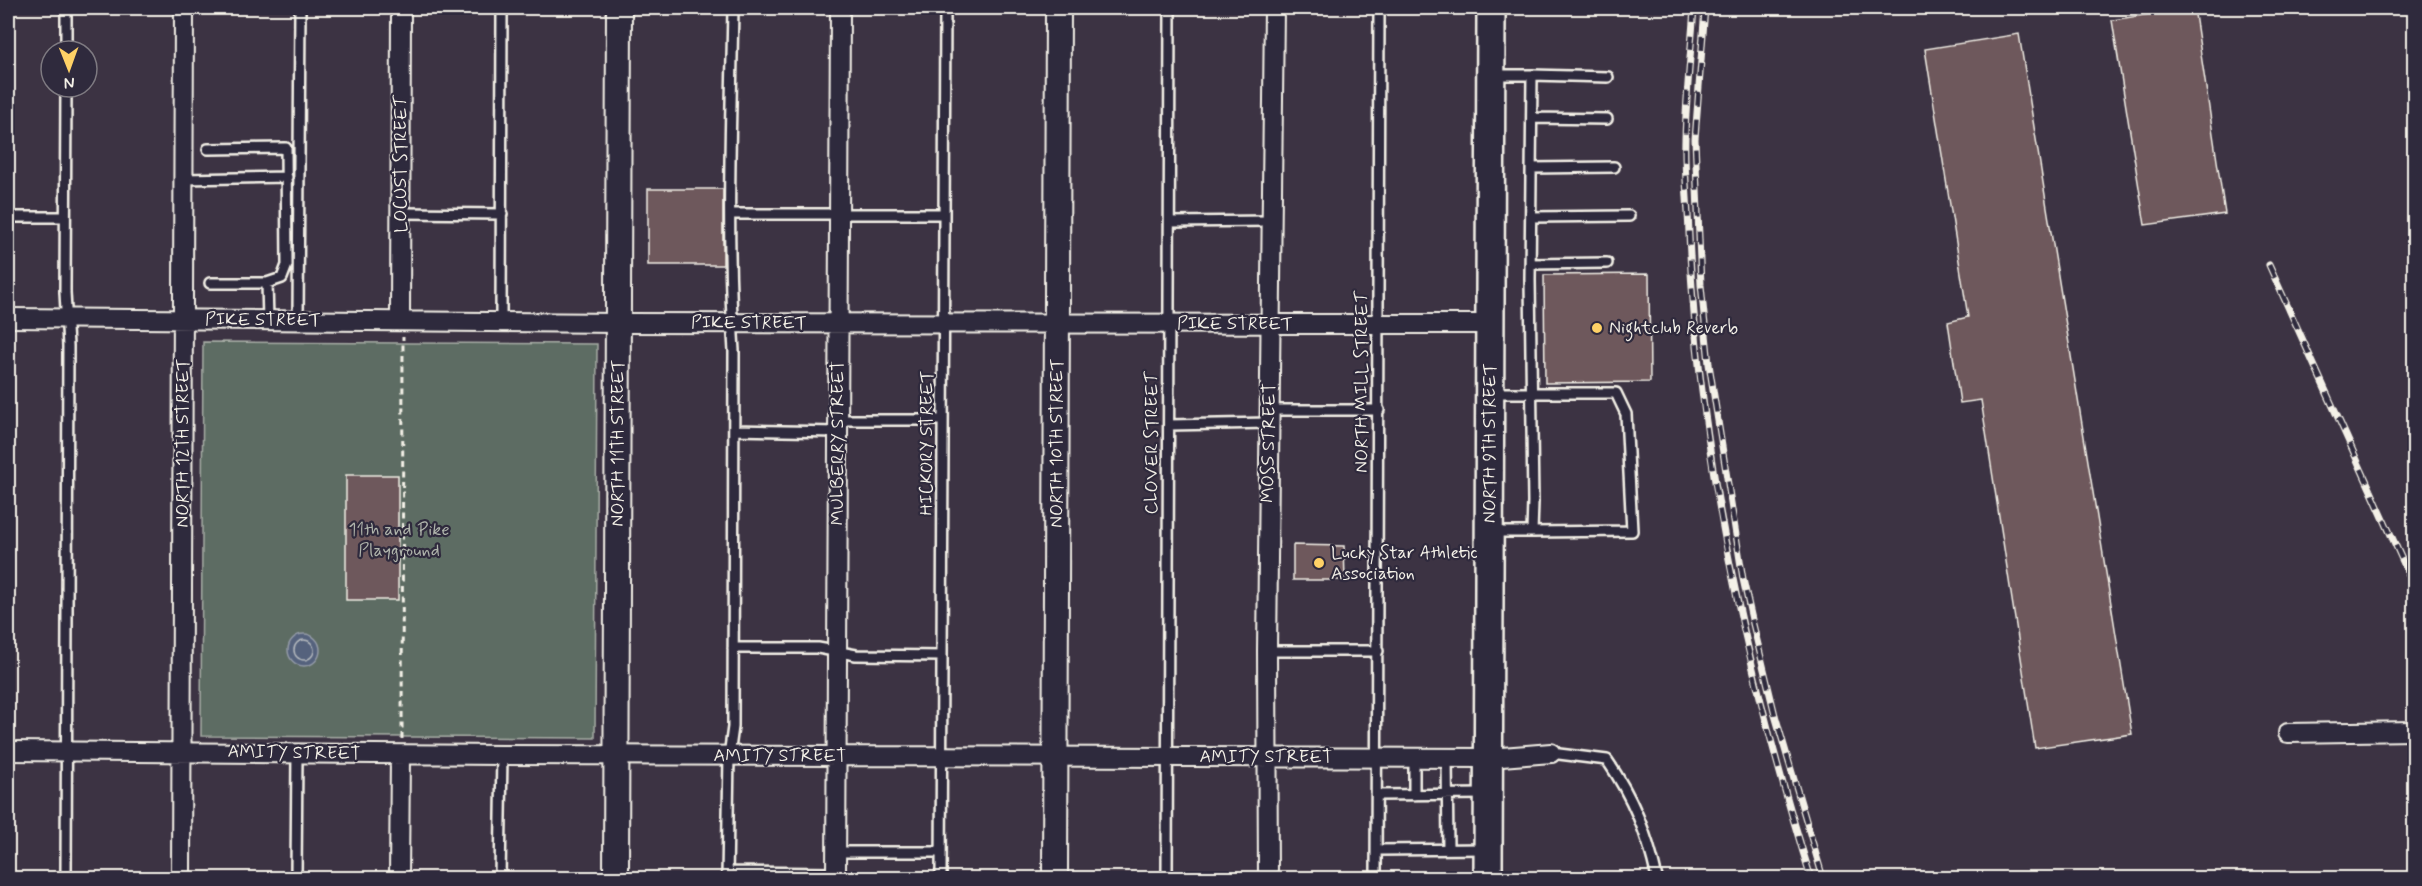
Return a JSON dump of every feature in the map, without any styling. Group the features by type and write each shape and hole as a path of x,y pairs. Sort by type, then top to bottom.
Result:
{"main road":[{"name":"NORTH 9TH STREET","path":"1488,879 1491,8"}],"street":[{"name":"NORTH 12TH STREET","path":"181,879 184,8"},
{"name":"LOCUST STREET","path":"400,321 401,8"},
{"name":"NORTH 11TH STREET","path":"616,879 619,8"},
{"name":"MULBERRY STREET","path":"836,876 840,8"},
{"name":"NORTH 10TH STREET","path":"1055,879 1058,8"},
{"name":"MOSS STREET","path":"1268,879 1267,651 1274,8"},
{"name":"PIKE STREET","path":"8,318 732,323 1490,324"},
{"path":"2288,733 2415,731"},
{"name":"AMITY STREET","path":"8,751 1267,758 1489,758 1551,753"},
{"path":"399,879 400,754"}],"lane":[{"path":"66,8 66,39"},
{"path":"298,320 300,8"},
{"path":"501,322 502,8"},
{"path":"733,8 730,214 734,430 733,727 729,756 727,875 836,876"},
{"name":"HICKORY STREET","path":"941,879 945,8"},
{"name":"CLOVER STREET","path":"1167,879 1170,8"},
{"name":"NORTH MILL STREET","path":"1376,879 1379,8"},
{"path":"1491,75 1608,77"},
{"path":"1532,75 1530,264 1533,532"},
{"path":"66,99 66,879"},
{"path":"1532,118 1607,119"},
{"path":"208,149 286,148 287,265 282,278 267,283 210,283"},
{"path":"1531,168 1614,167"},
{"path":"183,179 286,177"},
{"path":"400,213 502,214"},
{"path":"730,214 944,214"},
{"path":"1531,217 1629,216"},
{"path":"8,218 65,217"},
{"path":"1170,222 1271,221"},
{"path":"1530,264 1607,263"},
{"path":"267,283 268,320"},
{"path":"1490,393 1616,393 1626,414 1632,531 1490,532"},
{"path":"1169,425 1378,410"},
{"path":"734,430 943,420"},
{"path":"733,648 818,648 856,655 942,656"},
{"path":"1267,651 1378,651"},
{"path":"296,879 297,753"},
{"path":"1551,753 1607,760 1627,790 1650,846 1657,879"},
{"path":"500,879 502,755"},
{"path":"1414,758 1414,795"},
{"path":"1447,758 1448,849"},
{"path":"1377,795 1489,794"},
{"path":"1377,850 1488,849"},
{"path":"837,852 941,852"}],"path":[{"path":"400,321 405,346 403,733 400,754"}],"green space":[{"name":"11th and Pike Playground","path":"203,342 597,344 595,738 201,736"}],"water":[{"path":"304,634 315,639 320,650 315,661 304,666 293,661 288,650 293,639"}],"building":[{"path":"2194,8 2225,214 2145,225 2112,20"},
{"path":"2019,34 2132,734 2035,748 1981,400 1960,403 1948,322 1968,317 1925,49"},
{"path":"648,189 723,189 723,265 648,265"},
{"name":"Nightclub Reverb","path":"1649,274 1650,382 1545,383 1544,275"},
{"path":"346,475 398,475 398,600 346,600"},
{"name":"Lucky Star Athletic Association","path":"1293,545 1344,546 1345,580 1293,580"}],"railway":[{"path":"1694,8 1686,106 1685,162 1694,316 1703,398 1714,479 1746,641 1787,800 1811,878"},
{"path":"1705,8 1695,139 1701,285 1709,364 1743,579 1775,715 1823,878"},
{"path":"2269,265 2414,586"}],"place":[{"name":"Nightclub Reverb","path":"1597,328"},
{"name":"Lucky Star Athletic Association","path":"1319,563"}]}
